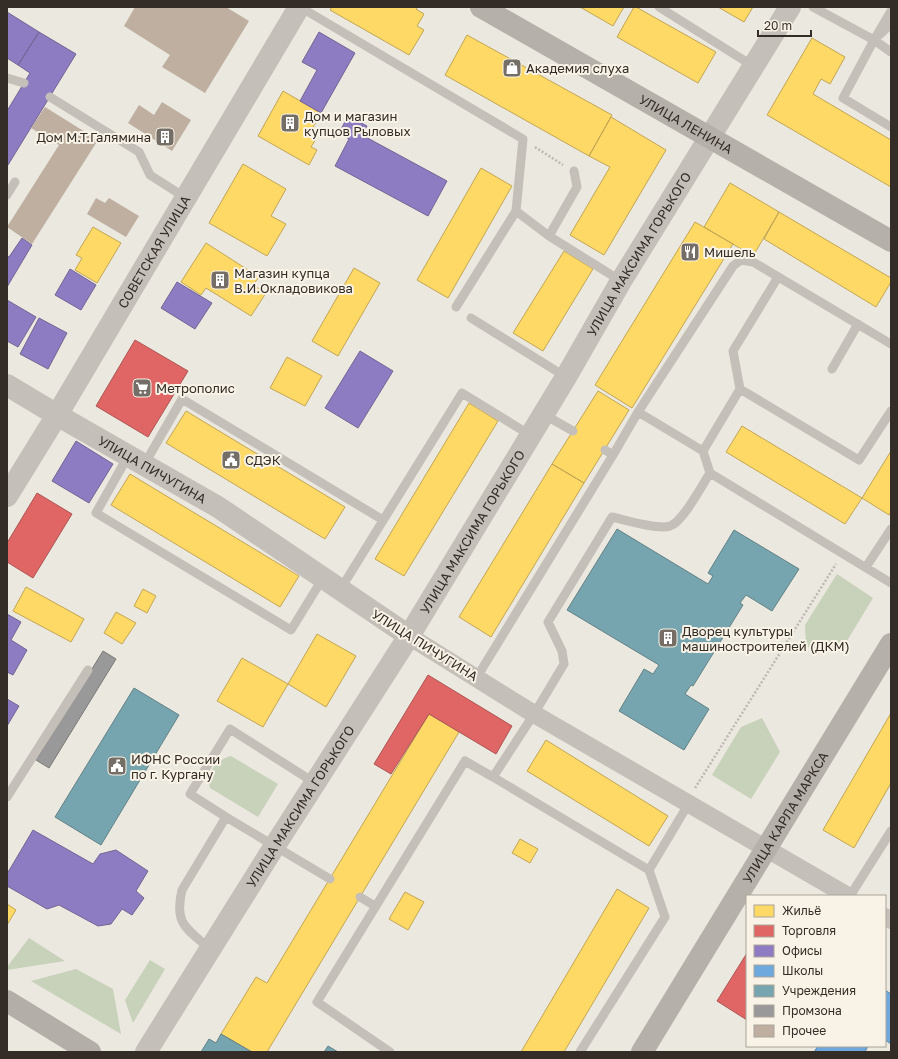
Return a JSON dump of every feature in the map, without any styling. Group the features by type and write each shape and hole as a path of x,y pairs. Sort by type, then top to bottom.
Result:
{"main road":[{"name":"УЛИЦА ЛЕНИНА","path":"481,7 891,241"},
{"name":"УЛИЦА КАРЛА МАРКСА","path":"642,1052 889,650"},
{"path":"7,1001 90,1052"}],"street":[{"name":"СОВЕТСКАЯ УЛИЦА","path":"7,496 57,415 300,7"},
{"name":"УЛИЦА МАКСИМА ГОРЬКОГО","path":"146,1052 315,782 409,636 566,377 621,281 790,7"},
{"name":"УЛИЦА ПИЧУГИНА","path":"7,385 218,507 409,636 477,677 534,714 847,895"}],"lane":[{"path":"300,7 523,139 516,211 456,307"},
{"path":"659,7 753,66"},
{"path":"813,7 874,40 891,52"},
{"path":"891,12 843,98 891,127"},
{"path":"874,40 891,24"},
{"path":"7,78 24,82"},
{"path":"50,97 139,152 150,175 186,198"},
{"path":"549,236 577,187 574,172"},
{"path":"7,195 15,182"},
{"path":"516,211 549,236 621,281"},
{"path":"477,677 609,452 638,412 732,266 741,260 753,262 891,344"},
{"path":"703,451 740,388 733,351 778,277"},
{"path":"471,318 566,377"},
{"path":"832,369 858,324"},
{"path":"740,388 859,460 891,411"},
{"path":"383,520 182,399 96,513 290,630 331,584 383,520 462,392 530,435"},
{"path":"638,412 703,451 710,472 891,582"},
{"path":"543,414 573,431"},
{"path":"493,777 564,664 562,651 548,622 612,517 652,526 670,526 683,515 710,472"},
{"path":"866,568 891,529"},
{"path":"7,797 88,670"},
{"path":"315,782 230,729 190,794 274,847 330,879"},
{"path":"390,1052 317,1002 465,761 649,870 665,917 580,1052"},
{"path":"649,870 688,803"},
{"path":"210,949 188,930 180,917 179,902 182,890 226,817"},
{"path":"850,895 891,831"},
{"path":"360,897 375,906"}],"path":[{"path":"523,139 574,172"},
{"path":"688,803 843,553"}],"green space":[{"path":"837,574 873,598 842,649 806,647 805,625"},
{"path":"762,718 780,752 751,799 712,775 741,727"},
{"path":"231,756 278,784 258,817 210,788 209,777 213,768 221,760"},
{"path":"29,938 65,961 7,970 7,967"},
{"path":"150,960 165,969 133,1023 125,1000"},
{"path":"76,969 113,989 121,1034 31,981"}],"building: Жильё":[{"path":"332,7 418,7 416,9 424,14 417,26 424,30 409,55 330,10"},
{"path":"580,7 624,7 613,26"},
{"path":"634,7 716,52 698,83 617,37"},
{"path":"718,7 753,7 744,22"},
{"path":"467,35 612,115 589,156 445,75"},
{"path":"812,38 845,57 830,84 821,79 813,94 891,140 891,187 767,115"},
{"name":"Дом и магазин купцов Рыловых","path":"283,91 321,113 310,133 317,137 311,147 317,150 309,165 258,136"},
{"path":"611,117 666,150 604,255 570,235 610,167 589,156"},
{"path":"243,164 286,189 271,216 286,224 267,256 209,223"},
{"path":"481,168 512,186 448,298 417,280"},
{"path":"730,183 779,212 753,256 704,227"},
{"path":"779,212 891,278 891,282 876,307 764,239"},
{"path":"695,222 733,244 632,408 595,385"},
{"path":"93,227 121,243 97,283 75,270 82,258 76,255"},
{"name":"Магазин купца В.И.Окладовикова","path":"206,243 259,277 253,285 266,293 251,316 206,288 201,295 181,282"},
{"path":"564,251 593,269 543,351 513,333"},
{"path":"354,268 380,283 338,356 312,341"},
{"path":"287,357 322,376 305,406 270,388"},
{"path":"598,391 629,410 584,483 552,464"},
{"path":"469,403 498,421 404,576 375,559"},
{"path":"186,411 345,507 325,539 166,443"},
{"path":"742,426 862,498 845,524 726,452"},
{"path":"891,451 891,511 889,515 862,498"},
{"path":"552,464 584,483 491,637 459,617"},
{"path":"130,474 299,576 280,607 111,505"},
{"path":"26,587 84,619 71,642 13,611"},
{"path":"143,589 156,596 147,613 134,606"},
{"path":"116,612 136,623 122,644 104,633"},
{"path":"317,634 356,656 326,707 288,684"},
{"path":"242,658 288,684 263,727 217,701"},
{"path":"891,713 891,783 854,848 823,830"},
{"path":"429,714 459,732 267,1052 252,1052 221,1034 256,977 267,983"},
{"path":"546,740 668,816 649,846 527,771"},
{"path":"520,839 538,849 530,863 512,853"},
{"path":"617,889 649,908 564,1052 521,1052"},
{"path":"405,892 424,902 408,930 389,919"},
{"path":"7,904 16,910 7,925"}],"building: Торговля":[{"name":"Метрополис","path":"135,340 188,371 148,437 96,406"},
{"path":"37,493 72,514 33,578 7,562 7,543"},
{"path":"428,675 512,726 496,754 429,714 391,774 374,764"},
{"path":"746,955 746,1019 717,1001"}],"building: Офисы":[{"path":"7,12 39,32 18,65 7,58"},
{"path":"39,32 76,54 8,165 7,111 30,73 18,65"},
{"path":"319,32 355,53 321,113 300,101 317,70 302,62"},
{"path":"348,116 367,126 362,135 447,181 428,216 335,166 349,139 339,133"},
{"path":"22,238 32,245 7,287 7,256 9,257"},
{"path":"70,269 96,285 81,310 55,295"},
{"path":"177,282 212,303 195,329 161,308"},
{"path":"7,300 36,317 18,347 7,341"},
{"path":"39,318 67,333 48,369 20,354"},
{"path":"360,351 393,371 358,428 325,408"},
{"path":"76,441 113,464 89,503 52,481"},
{"path":"7,614 21,622 11,640 27,650 13,675 7,672"},
{"path":"7,699 19,706 7,726"},
{"path":"33,830 93,864 100,854 116,850 148,871 136,891 144,898 132,915 122,909 111,924 98,926 59,905 47,909 7,886 7,874"}],"building: Школы":[{"path":"886,991 891,994 891,1044 886,1041"},
{"path":"817,1047 868,1047 865,1052 814,1052"}],"building: Учреждения":[{"name":"Дворец культуры машиностроителей (ДКМ)","path":"617,529 708,584 713,576 708,573 734,530 799,569 772,611 746,595 740,603 743,605 693,686 691,685 685,694 709,709 684,750 619,711 644,669 653,674 659,665 567,610"},
{"name":"ИФНС России по г. Кургану","path":"134,688 179,715 101,845 55,817"},
{"path":"221,1034 252,1052 201,1052 209,1039 216,1043"},
{"path":"328,1046 338,1052 324,1052"}],"building: Промзона":[{"path":"103,651 116,659 49,768 36,760"}],"building: Прочее":[{"path":"135,7 226,7 249,21 205,93 162,67 170,55 124,26"},
{"name":"Дом М.Т.Галямина","path":"162,102 191,120 172,151 128,123 139,105 154,115"},
{"path":"45,107 98,140 32,244 7,227 59,145 31,128"},
{"path":"96,198 105,203 109,198 139,216 126,237 87,214"}],"place":[{"name":"Академия слуха","path":"512,68"},
{"name":"Дом и магазин купцов Рыловых","path":"290,123"},
{"name":"Дом М.Т.Галямина","path":"165,137"},
{"name":"Мишель","path":"690,252"},
{"name":"Магазин купца В.И.Окладовикова","path":"220,280"},
{"name":"Метрополис","path":"142,388"},
{"name":"СДЭК","path":"231,460"},
{"name":"Дворец культуры машиностроителей (ДКМ)","path":"668,638"},
{"name":"ИФНС России по г. Кургану","path":"117,766"}]}
